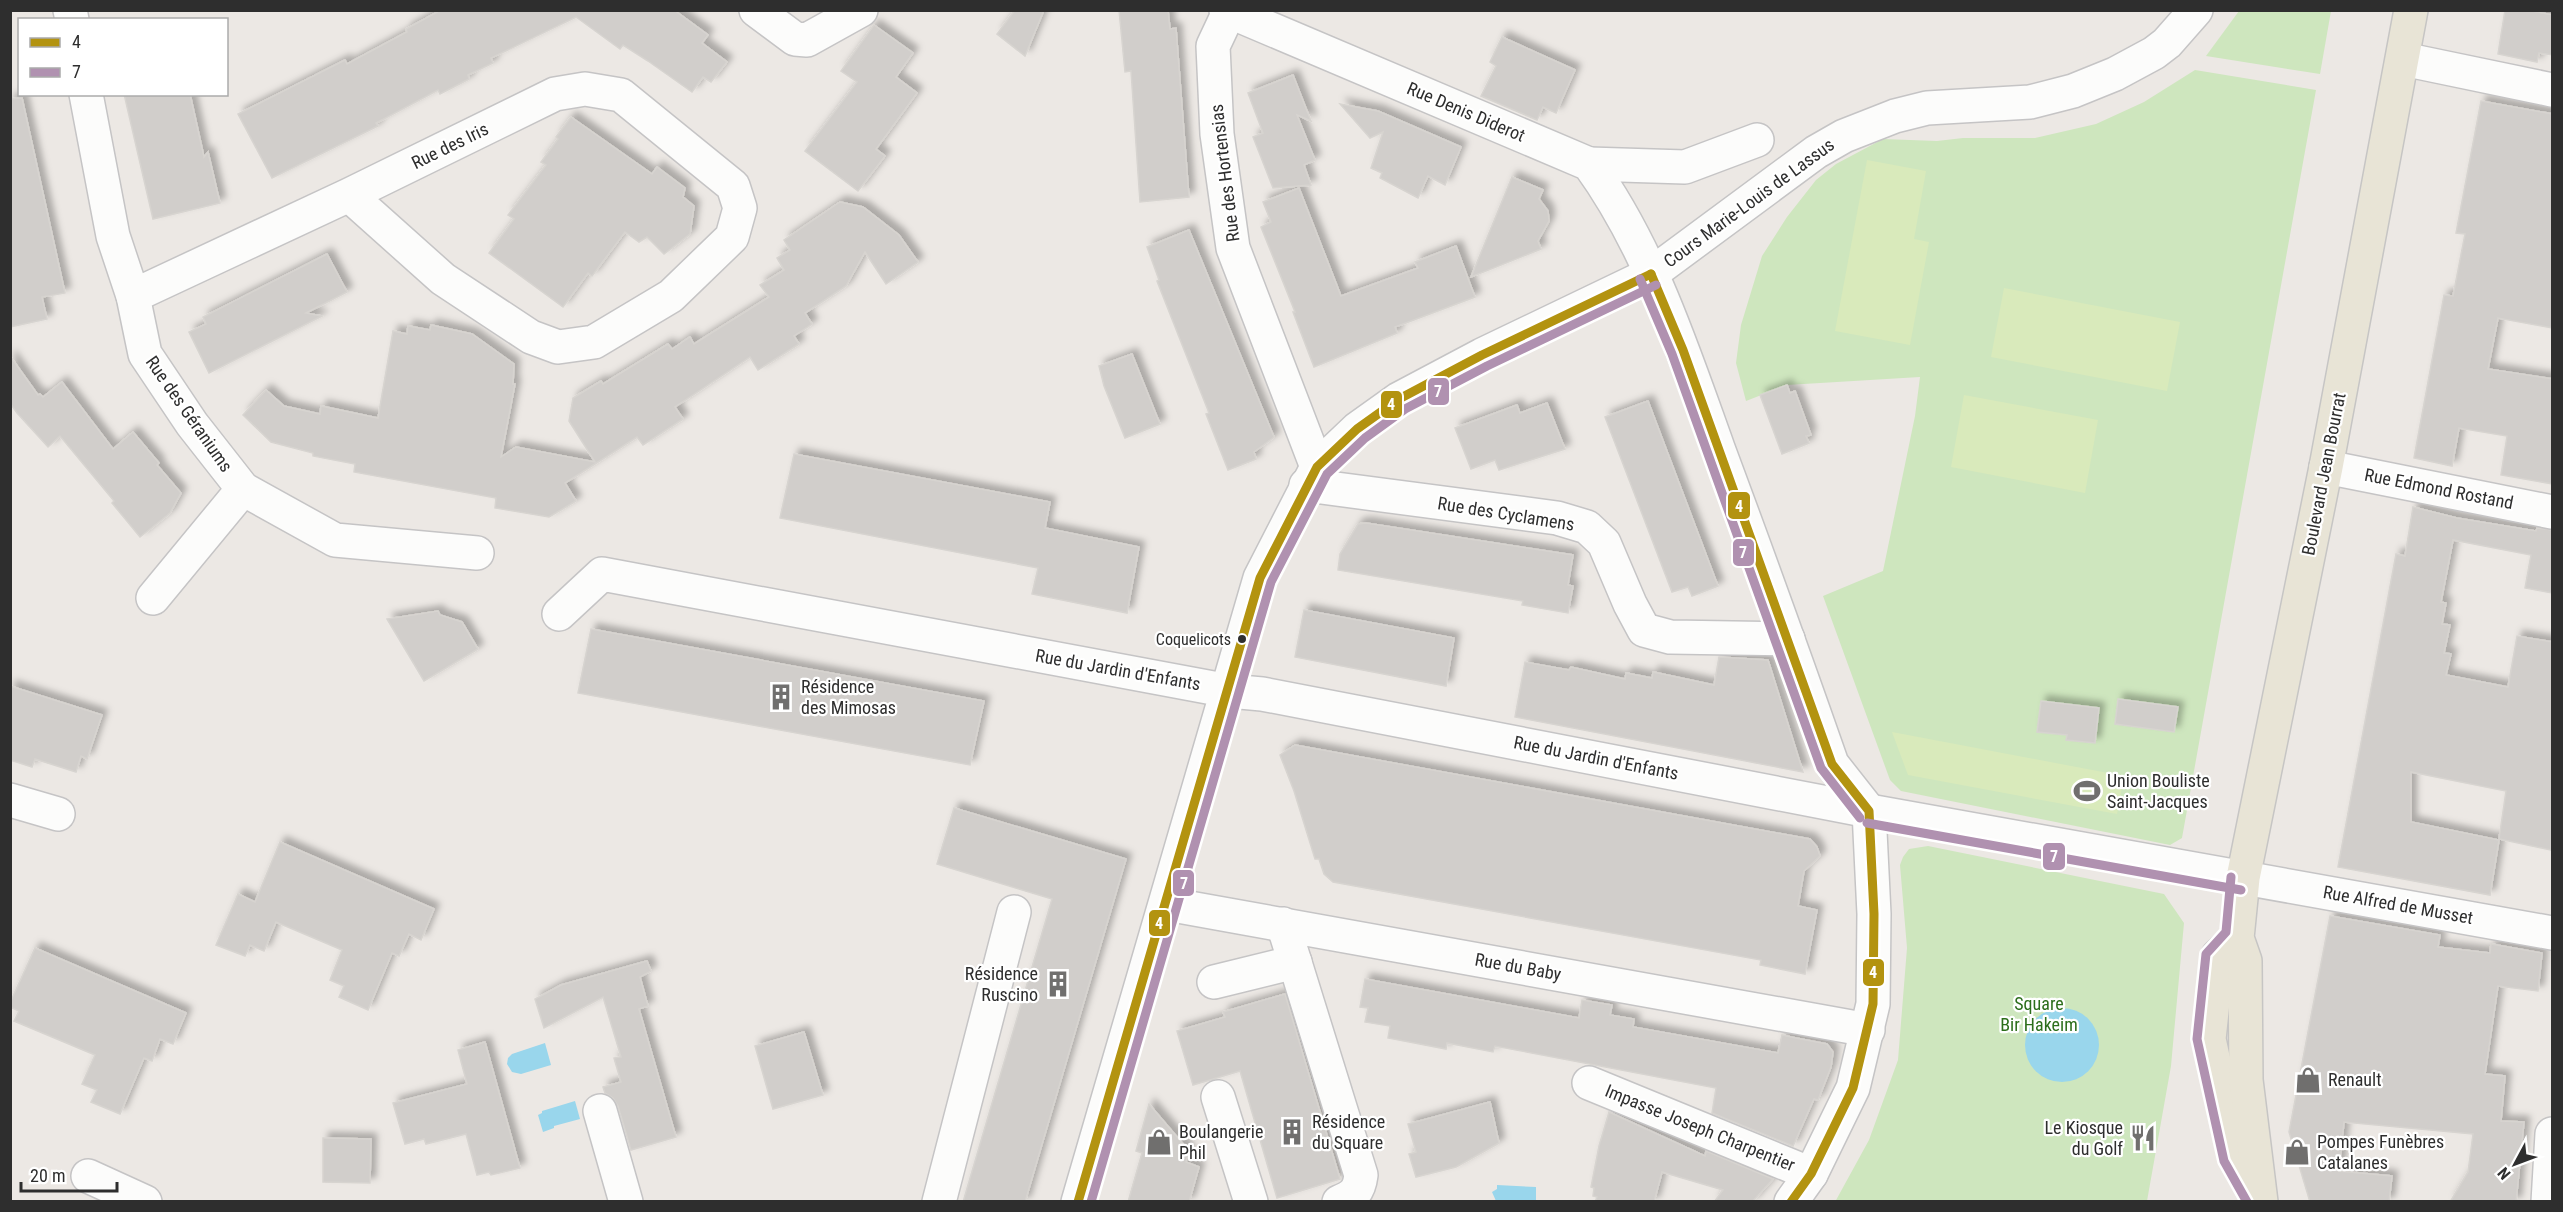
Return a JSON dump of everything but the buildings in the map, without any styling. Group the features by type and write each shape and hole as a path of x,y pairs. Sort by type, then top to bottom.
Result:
{"main road":[{"name":"Boulevard Jean Bourrat","path":"2261,1202 2235,1157 2209,1039 2218,956 2237,938 2243,878 2326,467 2411,10"}],"street":[{"path":"756,10 795,39 807,40 861,10"},
{"name":"Cours Marie-Louis de Lassus","path":"1869,811 1832,764 1683,350 1651,274 1816,152 1844,136 1895,116 1927,108 2030,102 2073,91 2115,74 2154,53 2167,43 2196,10"},
{"name":"Rue Denis Diderot","path":"1227,11 1589,164"},
{"name":"Rue des Hortensias","path":"1227,11 1214,46 1217,134 1233,248 1311,476"},
{"path":"2403,59 2553,90"},
{"name":"Rue des Iris","path":"133,296 349,195 555,94 585,89 621,95 733,186 740,208 732,237 671,296 594,342 558,346 531,337 443,279 349,195"},
{"name":"Rue des Géraniums","path":"86,96 113,236 133,296 145,354 192,424 243,489 335,540 477,553"},
{"path":"1589,164 1685,167 1757,140"},
{"path":"1078,1202 1167,904 1260,578 1311,476 1357,429 1399,399 1482,355 1651,274 1606,188 1589,164"},
{"name":"Rue Edmond Rostand","path":"2326,467 2553,512"},
{"name":"Rue des Cyclamens","path":"1311,476 1557,518 1587,527 1604,543 1630,604 1644,630 1670,637 1788,639"},
{"path":"153,598 243,489"},
{"name":"Rue du Jardin d'Enfants","path":"559,614 602,574 1229,691 1262,694 1869,811 2243,878"},
{"path":"10,800 58,814"},
{"path":"1791,1202 1811,1174 1852,1088 1868,1030 1873,1004 1874,925 1869,811"},
{"name":"Rue Alfred de Musset","path":"2243,878 2553,933"},
{"name":"Rue du Baby","path":"1167,904 1868,1030"},
{"path":"939,1202 1014,912"},
{"path":"1283,924 1361,1175 1359,1188 1352,1196 1339,1202"},
{"path":"1214,982 1295,962"},
{"name":"Impasse Joseph Charpentier","path":"1589,1083 1811,1174"},
{"path":"1218,1097 1251,1202"},
{"path":"600,1111 626,1202"},
{"path":"2548,1202 2553,1134"},
{"path":"88,1176 145,1202"}],"green space":[{"path":"2239,11 2331,11 2320,74 2206,56"},
{"path":"2195,70 2316,90 2182,838 2170,845 1901,791 1890,780 1823,596 1883,571 1915,416 1920,377 1787,385 1746,401 1736,363 1741,325 1762,256 1787,217 1816,180 1836,164 1883,139 1937,141 1963,138 2035,138 2096,124 2144,102"},
{"path":"1867,160 1926,171 1914,239 1929,242 1910,345 1835,331"},
{"path":"2004,288 2180,322 2167,391 1991,357"},
{"path":"1964,395 2098,420 2085,493 1951,467"},
{"path":"1892,732 2124,776 2117,814 1908,775"},
{"name":"Square Bir Hakeim","path":"1928,846 2164,894 2184,923 2171,1066 2147,1201 1835,1202 1869,1140 1898,1060 1907,948 1900,865 1909,849"}],"water":[{"path":"2055,1008 2069,1008 2083,1014 2093,1024 2099,1038 2099,1052 2093,1066 2083,1076 2069,1082 2055,1082 2041,1076 2031,1066 2025,1052 2025,1038 2031,1024 2041,1014"},
{"path":"545,1043 551,1065 521,1074 512,1072 507,1064 512,1054"},
{"path":"575,1101 580,1119 554,1126 543,1132 538,1115 542,1111"},
{"path":"1497,1185 1536,1187 1536,1201 1496,1201 1492,1192 1497,1189"}],"transit line":[{"name":"4","path":"1651,274 1683,350 1832,764 1869,811 1874,914 1873,1004 1853,1088 1811,1174 1791,1202"},
{"name":"4","path":"1078,1202 1260,578 1317,467 1357,429 1399,399 1482,355 1651,274"},
{"name":"7","path":"1640,279 1672,354 1821,768 1860,818"},
{"name":"7","path":"1091,1202 1271,582 1327,474 1365,438 1405,409 1487,366 1656,285"},
{"name":"7","path":"1867,823 2241,890"},
{"name":"7","path":"2231,877 2226,932 2206,954 2197,1039 2224,1161 2247,1202"}],"place":[{"name":"Coquelicots","path":"1242,639"},
{"name":"Résidence des Mimosas","path":"781,697"},
{"name":"Union Bouliste Saint-Jacques","path":"2087,791"},
{"name":"Résidence Ruscino","path":"1058,984"},
{"name":"Renault","path":"2308,1080"},
{"name":"Résidence du Square","path":"1292,1132"},
{"name":"Le Kiosque du Golf","path":"2143,1138"},
{"name":"Boulangerie Phil","path":"1159,1142"},
{"name":"Pompes Funèbres Catalanes","path":"2297,1152"}]}
